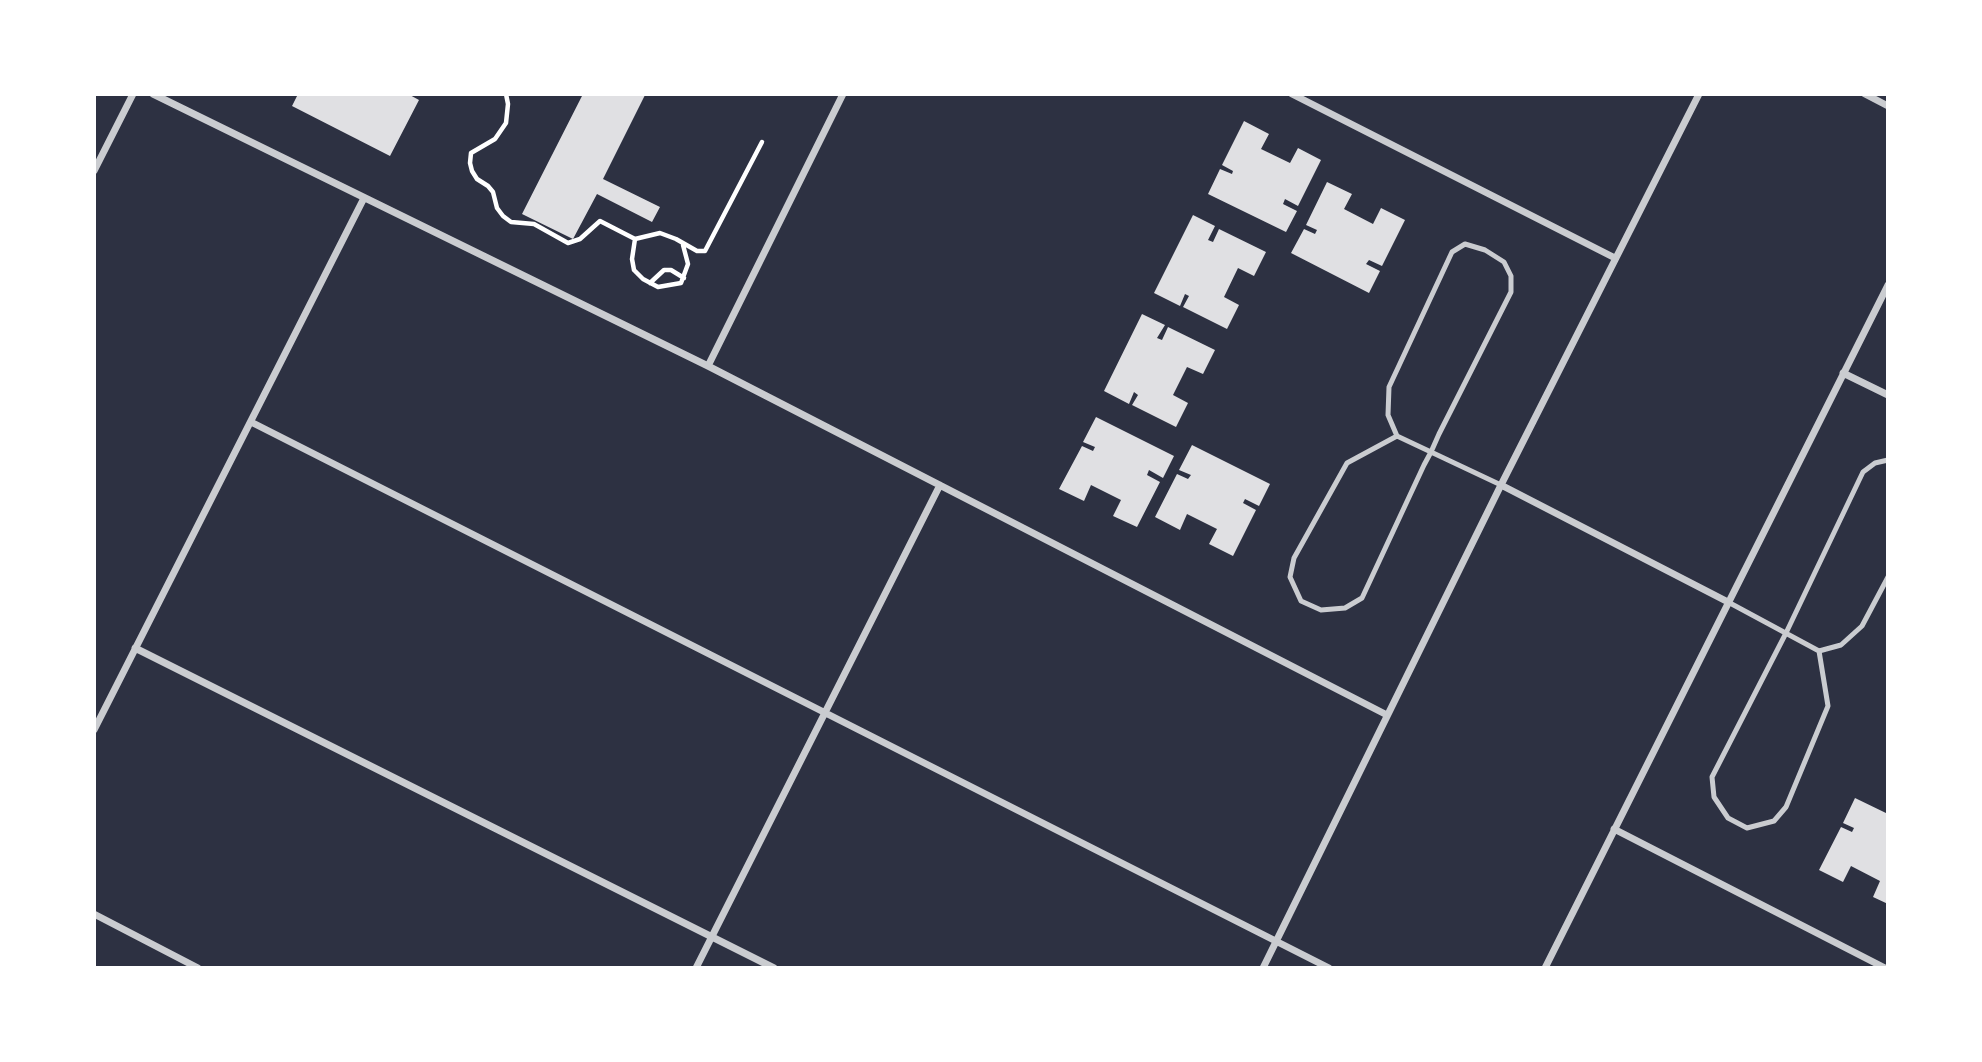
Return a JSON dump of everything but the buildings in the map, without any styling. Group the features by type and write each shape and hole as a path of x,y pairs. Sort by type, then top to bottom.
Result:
{"street":[{"path":"94,171 133,94"},
{"path":"153,94 708,366 1387,715"},
{"path":"708,366 843,94"},
{"path":"1292,94 1615,258"},
{"path":"1262,968 1501,485 1699,94"},
{"path":"1865,94 1888,106"},
{"path":"94,730 364,198"},
{"path":"1545,968 1888,285"},
{"path":"1843,373 1888,395"},
{"path":"251,422 1329,968"},
{"path":"696,968 940,485"},
{"path":"1501,485 1728,602"},
{"path":"135,649 774,968"},
{"path":"1614,830 1885,968"},
{"path":"94,915 198,968"}],"lane":[{"path":"1396,436 1347,463 1294,558 1290,577 1301,601 1321,610 1345,608 1362,598 1431,452 1511,292 1511,276 1504,262 1485,250 1465,244 1452,252 1389,387 1388,415 1396,436 1431,452 1501,485"},
{"path":"1819,651 1828,706 1786,807 1773,821 1747,828 1728,818 1714,797 1712,777 1786,633 1863,472 1875,463 1888,460"},
{"path":"1728,602 1819,651 1841,645 1862,626 1888,577"}],"path":[{"path":"506,94 508,113 501,132 495,139 471,153 470,163 477,179 492,192 497,208 503,216 511,222 534,224 568,243 580,239 600,221 635,239 660,233 697,251 705,251 762,142"},
{"path":"635,239 632,259 634,270 658,286 681,283 688,264 684,245"},
{"path":"650,283 664,270 671,270 684,278"}]}
